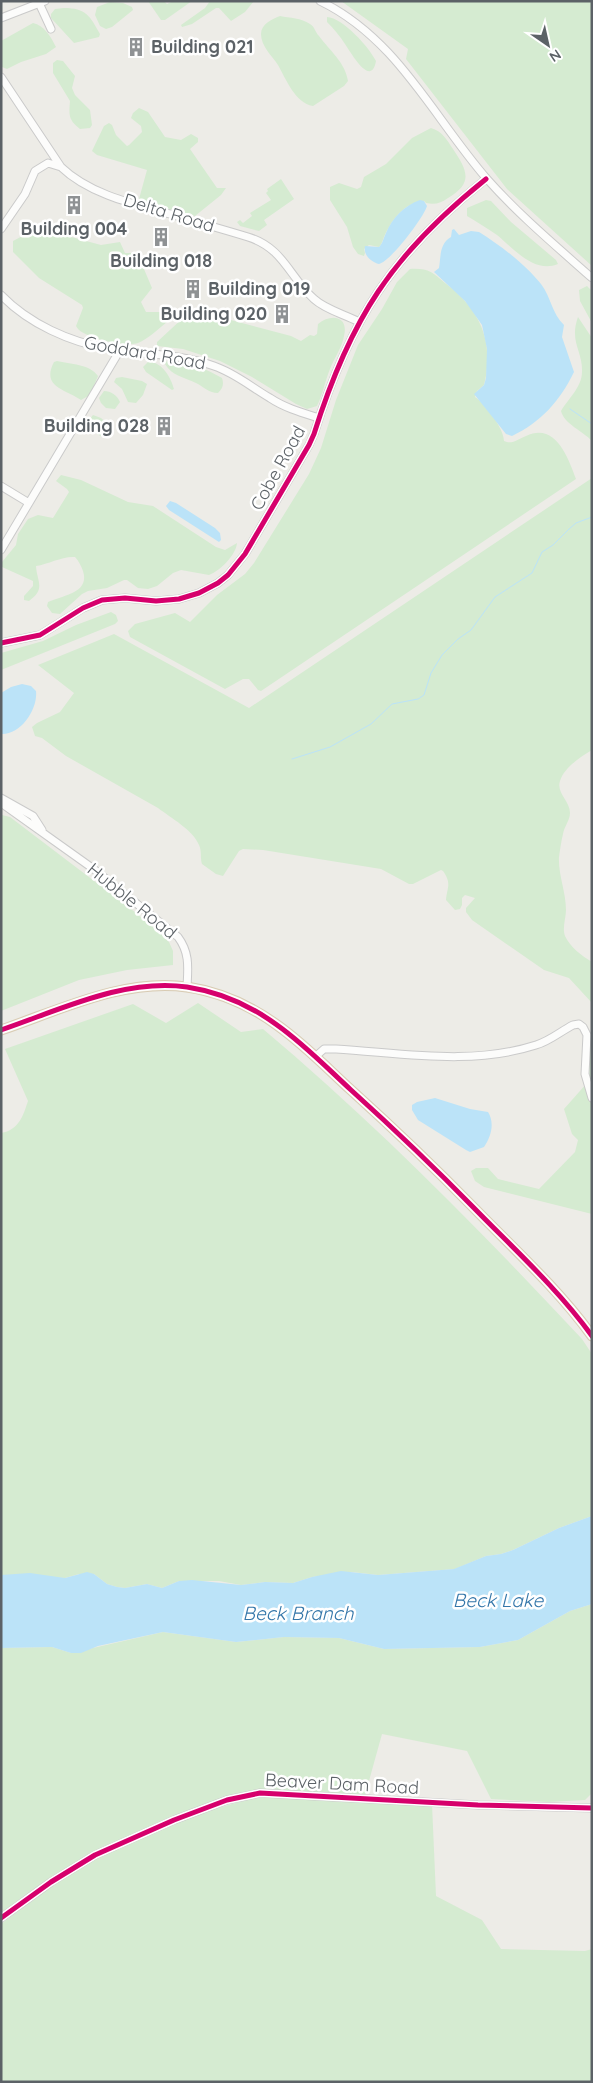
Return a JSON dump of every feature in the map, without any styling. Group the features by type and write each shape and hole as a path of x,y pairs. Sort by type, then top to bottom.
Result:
{"main road":[{"path":"1,1030 95,997 141,987 187,987 226,998 249,1007 278,1026 315,1057 428,1161 556,1293 592,1336"}],"street":[{"path":"320,1 356,23 383,46 399,64 486,179 519,213 592,278"},
{"path":"1,18 42,2 51,29"},
{"name":"Delta Road","path":"1,77 61,167 82,183 128,202 248,237 265,244 281,258 313,298 329,309 359,322"},
{"path":"1,229 24,194 35,171 48,163 61,167"},
{"name":"Cobe Road","path":"1,643 40,634 83,608 102,600 119,598 180,599 199,593 218,583 228,574 245,554 309,445 340,362 359,322 382,284 413,245 446,212 486,179"},
{"name":"Goddard Road","path":"1,295 30,318 60,335 95,346 177,356 216,366 237,376 281,404 319,418"},
{"path":"1,550 120,350"},
{"path":"1,486 30,503"},
{"name":"Hubble Road","path":"2,799 95,870 178,937 187,951 187,987"},
{"path":"315,1057 324,1049 450,1058 499,1054 537,1045 573,1025 579,1024 583,1027 586,1036 585,1074 592,1098"},
{"name":"Beaver Dam Road","path":"1,1918 51,1882 91,1857 174,1820 227,1800 249,1794 260,1793 478,1805 592,1808"}],"green space":[{"path":"148,1 164,1 167,4 173,1 192,1 165,20 161,20"},
{"path":"210,1 254,1 245,12 231,21 219,8 216,8 192,24 182,27 181,25 205,8"},
{"path":"341,1 592,1 592,266 507,189 406,59 408,49"},
{"path":"110,2 123,3 132,7 133,10 112,27 106,29 100,26 95,15 97,7"},
{"path":"64,8 82,11 86,14 100,34 99,37 74,43 51,18 51,14 55,9"},
{"path":"280,16 299,19 312,25 344,68 348,81 344,86 313,106 307,104 296,95 267,51 261,38 263,27 270,20"},
{"path":"327,17 340,22 362,41 376,61 373,69 370,71 365,70 360,66 339,35 327,22"},
{"path":"33,23 44,29 56,47 46,54 21,62 7,69 2,67 1,41"},
{"path":"57,60 63,61 75,76 72,88 75,95 90,110 92,125 90,128 80,129 71,120 70,101 53,73 53,63"},
{"path":"139,108 148,112 165,137 181,140 191,134 198,138 198,142 190,149 217,188 226,188 221,195 195,216 143,202 139,199 147,170 97,155 92,151 104,126 109,123 112,125 116,135 127,146 129,145 142,132 141,126 131,118 133,113"},
{"path":"431,128 444,136 462,163 466,176 462,187 445,200 435,204 429,204 424,201 410,205 395,218 379,247 369,245 364,249 364,256 358,254 353,247 347,227 330,200 330,187 339,183 357,189 361,187 364,177 386,164 412,138"},
{"path":"281,179 294,199 264,220 267,225 259,231 240,226 237,222 240,220 243,223 252,216 250,213 271,200 266,193 267,189"},
{"path":"486,200 491,201 511,222 556,260 558,264 541,266 532,263 517,253 497,235 467,216 467,208"},
{"path":"32,231 40,236 41,232 55,235 60,234 101,245 120,242 125,253 134,253 141,262 152,288 141,302 146,312 164,312 168,316 167,322 145,339 132,344 104,341 80,330 76,326 83,308 82,305 39,278 13,252 13,241"},
{"path":"410,269 421,269 433,273 457,293 476,315 486,341 487,369 484,385 477,391 475,397 494,417 504,441 512,442 536,433 545,434 553,438 565,452 576,479 261,691 249,679 243,679 225,689 130,637 128,631 135,624 175,613 190,622 217,595 245,574 254,563 309,474 321,448 336,400 358,345 397,282"},
{"path":"587,286 592,291 592,323 580,301 579,290"},
{"path":"201,312 291,336 301,341 310,335 314,336 317,334 318,324 328,318 338,318 344,324 343,340 317,406 307,409 296,404 252,377 220,361 183,349 157,346 157,342 184,317"},
{"path":"578,317 592,338 592,441 570,424 561,411 580,383 582,372 575,333"},
{"path":"57,361 90,369 98,376 90,395 81,400 62,390 53,382 50,377 51,370 54,362"},
{"path":"167,361 188,364 210,371 222,378 222,388 218,393 209,391 171,371 165,364"},
{"path":"148,362 153,362 162,367 171,380 174,389 172,390 146,372 143,367"},
{"path":"122,377 142,381 147,384 143,395 136,403 128,402 122,389 114,382 116,378"},
{"path":"104,391 113,394 119,400 120,402 115,409 106,408 101,403 99,398"},
{"path":"93,415 101,418 110,426 110,431 106,437 102,437 87,427 87,422"},
{"path":"61,475 81,480 128,502 153,506 216,547 225,550 237,543 236,548 227,562 209,575 181,570 173,573 157,586 148,589 138,588 124,580 107,588 88,591 60,614 52,613 47,606 48,602 74,592 83,584 83,571 75,557 36,566 39,589 29,601 24,600 24,596 33,586 33,581 2,567 2,562 16,545 18,534 28,519 38,515 53,518 69,492 56,481"},
{"path":"592,478 592,750 569,767 560,781 561,793 570,813 559,857 566,903 564,933 573,947 592,962 592,1003 569,978 544,970 472,920 466,912 466,908 475,898 465,895 462,898 460,909 455,910 446,900 448,882 446,875 441,870 413,884 409,884 381,869 263,850 243,849 239,851 223,876 216,874 202,864 199,845 192,834 181,825 158,808 66,756 42,738 35,736 32,727 60,712 74,693 38,665 114,634 249,708"},
{"path":"111,612 116,615 118,621 115,624 1,670 1,653 43,641 76,625"},
{"path":"2,815 10,817 160,933 169,942 173,951 173,965 127,970 79,980 1,1011"},
{"path":"198,1003 241,1032 263,1029 305,1065 427,1179 582,1339 592,1354 592,1516 559,1528 513,1550 486,1556 455,1569 378,1575 352,1572 312,1577 293,1583 265,1582 241,1585 219,1581 179,1581 162,1588 147,1584 125,1588 117,1587 107,1584 94,1574 79,1574 65,1578 1,1575 1,1133 16,1126 22,1117 28,1101 5,1049 133,1004 166,1023"},
{"path":"592,1014 592,1214 484,1187 475,1181 471,1171 476,1168 488,1168 498,1179 539,1189 575,1152 578,1140 572,1134 564,1109 587,1083 585,1052 591,1032"},
{"path":"592,1604 592,1793 585,1800 548,1802 491,1799 467,1751 382,1734 364,1799 260,1793 227,1800 91,1857 89,1854 1,1913 1,1648 52,1647 71,1653 163,1632 236,1642 284,1637 339,1638 384,1649 480,1647 518,1640 570,1611"},
{"path":"263,1797 432,1804 436,1896 482,1920 501,1949 585,1951 592,1949 592,2082 1,2082 1,1924 77,1867 144,1836 207,1811"}],"water":[{"path":"420,200 424,201 427,206 425,212 406,238 384,261 379,264 373,262 366,255 365,246 379,247 395,217 409,205"},
{"path":"454,229 459,235 471,231 479,232 504,249 541,284 557,316 564,325 562,337 574,372 569,383 549,410 532,424 512,436 506,434 474,394 484,385 486,378 487,349 482,325 465,301 434,272 439,268 442,247 451,237 452,230"},
{"path":"170,501 215,528 220,533 221,540 219,542 169,510 166,506"},
{"path":"22,684 31,686 36,691 36,698 31,713 21,726 8,733 1,734 1,693 11,687"},
{"path":"435,1098 470,1109 488,1112 491,1130 489,1139 484,1147 470,1152 418,1120 412,1110 412,1105"},
{"name":"Beck Lake","path":"592,1516 592,1604 570,1611 518,1640 480,1647 384,1649 339,1638 284,1637 236,1642 163,1632 98,1646 81,1653 71,1653 52,1647 1,1648 1,1575 30,1573 65,1578 87,1572 94,1574 107,1584 117,1587 125,1588 147,1584 162,1588 179,1581 192,1580 241,1585 265,1582 293,1583 341,1571 378,1575 454,1569 486,1556 513,1550 559,1528"}],"waterway":[{"path":"570,409 592,424"},
{"path":"292,759 330,747 371,724 392,704 418,699 424,695 431,673 442,655 458,639 471,630 495,597 532,573 542,552 553,545 576,523 592,517"}],"cycle path":[{"path":"1,643 40,635 83,608 102,600 125,598 156,601 179,599 199,593 218,583 228,575 245,554 309,445 343,356 359,323 378,292 400,262 425,234 486,179"},
{"path":"1,1030 69,1005 116,991 140,987 163,985 199,989 223,996 246,1006 267,1018 297,1040 413,1148 535,1270 565,1302 592,1336"},
{"path":"1,1918 51,1882 95,1855 174,1820 227,1800 260,1793 478,1805 592,1808"}],"place":[{"name":"Building 021","path":"136,47"},
{"name":"Building 004","path":"74,205"},
{"name":"Building 018","path":"161,237"},
{"name":"Building 019","path":"193,289"},
{"name":"Building 020","path":"282,314"},
{"name":"Building 028","path":"164,426"}],"water label":[{"name":"Beck Branch","path":"298,1613"}]}
